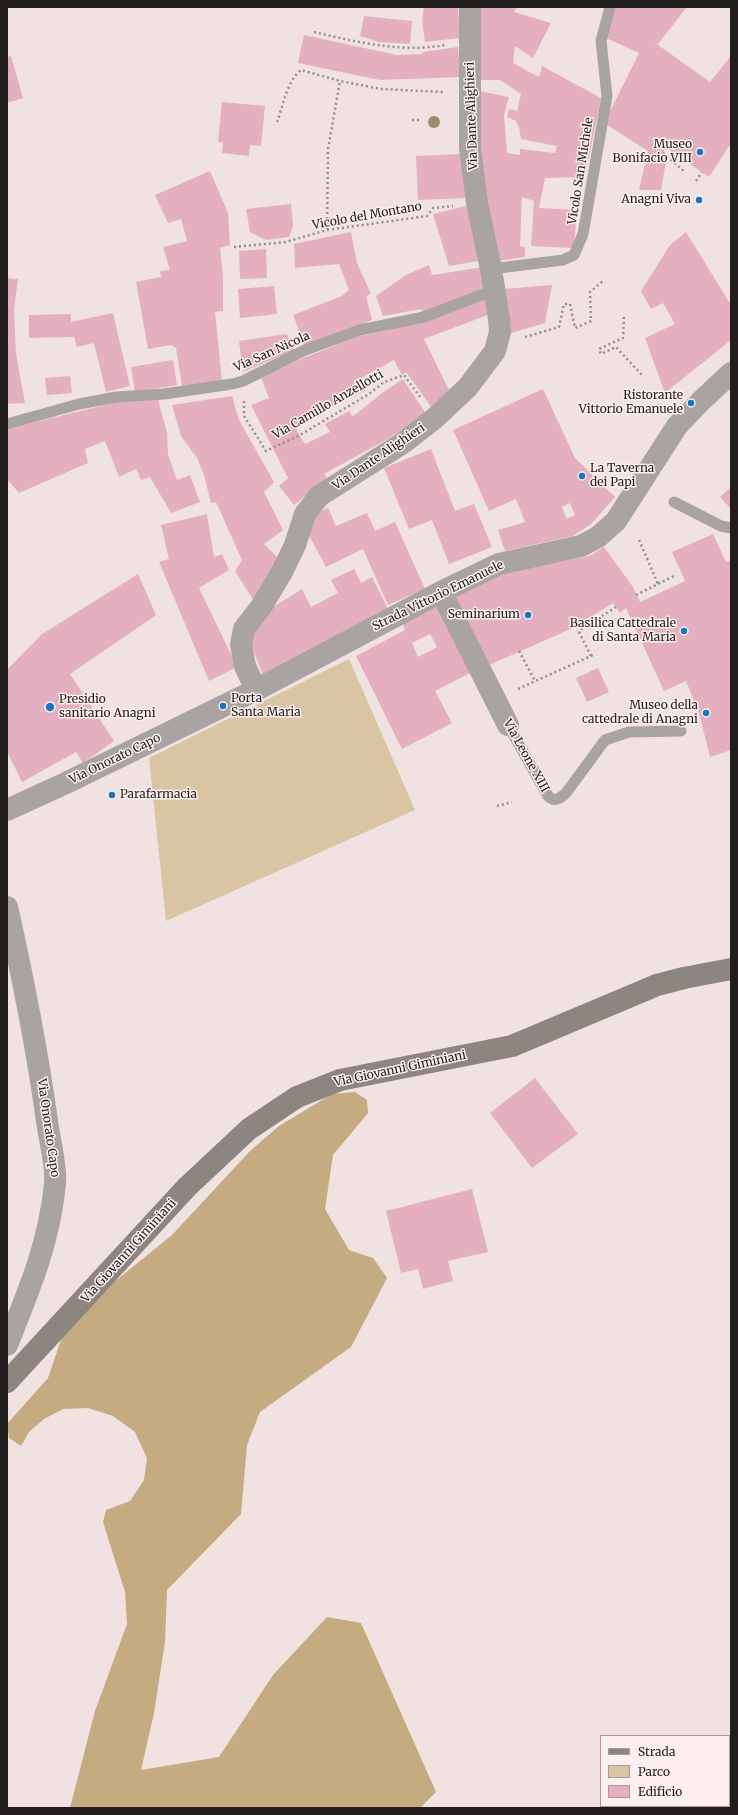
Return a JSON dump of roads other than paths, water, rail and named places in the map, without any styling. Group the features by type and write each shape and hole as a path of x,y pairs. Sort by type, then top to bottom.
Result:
{"street":[{"name":"Via Dante Alighieri","path":"256,690 244,666 241,645 244,629 262,607 282,572 295,545 305,514 319,496 403,443 435,418 468,387 495,351 500,332 491,269 477,203 470,148 470,7"},
{"name":"Strada Vittorio Emanuele","path":"223,706 441,592 499,564 581,546 598,537 616,521 677,426 731,373"},
{"name":"Via Leone XIII","path":"441,592 508,724"},
{"name":"Via Onorato Capo","path":"7,810 223,706"},
{"name":"Via Onorato Capo","path":"7,907 32,1029 56,1182 48,1230 37,1273 7,1345"},
{"name":"Via Giovanni Giminiani","path":"7,1382 187,1187 249,1129 297,1097 340,1080 512,1046 657,984 731,969"}],"lane":[{"name":"Vicolo San Michele","path":"491,269 563,260 574,255 584,234 607,96 601,41 610,7"},
{"name":"Via San Nicola","path":"7,424 79,404 116,397 164,394 243,381 305,350 360,330 424,317 494,290"},
{"path":"674,502 721,526 731,528"},
{"name":"Via Leone XIII","path":"508,724 548,796 551,799 556,800 561,798 566,793 605,740 629,732 681,731"}],"place":[{"name":"Museo Bonifacio VIII","path":"700,152"},
{"name":"Anagni Viva","path":"699,200"},
{"name":"Ristorante Vittorio Emanuele","path":"691,403"},
{"name":"La Taverna dei Papi","path":"582,476"},
{"name":"Seminarium","path":"528,615"},
{"name":"Basilica Cattedrale di Santa Maria","path":"684,631"},
{"name":"Porta Santa Maria","path":"223,706"},
{"name":"Presidio sanitario Anagni","path":"50,707"},
{"name":"Museo della cattedrale di Anagni","path":"706,713"},
{"name":"Parafarmacia","path":"112,795"}]}
